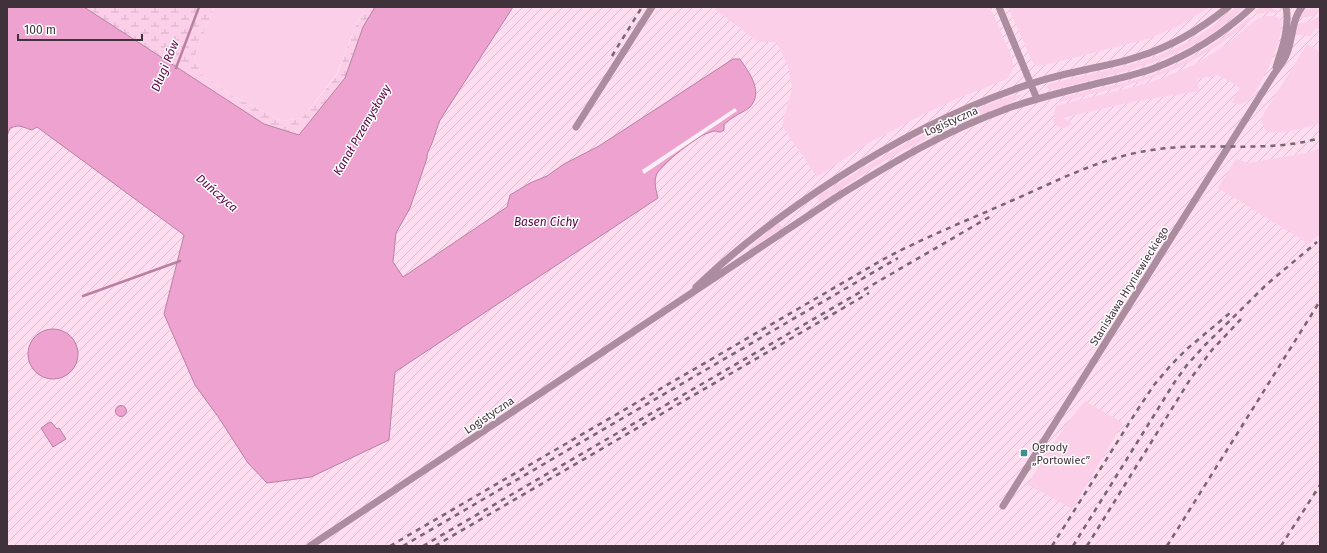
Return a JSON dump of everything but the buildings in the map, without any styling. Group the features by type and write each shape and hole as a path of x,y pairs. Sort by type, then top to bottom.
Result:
{"street":[{"path":"576,127 652,7"},
{"path":"999,7 1037,99"},
{"name":"Logistyczna","path":"679,302 728,257 758,233 859,164 899,140 924,127 982,102 1031,84 1064,74 1129,60 1157,50 1190,34 1228,7"},
{"name":"Logistyczna","path":"310,546 834,198 898,159 970,124 1005,110 1060,92 1136,74 1168,63 1211,40 1252,7"},
{"name":"Stanisława Hryniewieckiego","path":"1272,77 1284,41 1287,18 1286,7"},
{"name":"Stanisława Hryniewieckiego","path":"1003,506 1287,54 1296,18 1302,7"}],"shaded area":[{"path":"513,7 1320,7 1320,546 7,546 7,111 37,127 184,235 164,314 195,385 219,418 389,440 395,372 658,198 655,177 657,171 663,164 702,136 711,132 721,132 724,130 724,125 733,117 750,107 599,146 564,164 547,176 530,183 507,207 403,277 393,262 396,233 410,208 427,159 427,153 432,145 435,132 440,120"}],"green space":[{"path":"84,7 214,7 194,58 202,75 231,95 282,121 302,118 337,75 356,25 366,7 375,7 363,27 345,78 299,135 264,124"},
{"path":"214,7 366,7 356,25 337,74 302,118 282,121 231,95 202,75 194,58"},
{"path":"712,7 990,7 1012,58 1013,69 1007,79 954,100 914,119 867,144 817,177 782,126 792,88 788,66 776,42 758,42"},
{"path":"1008,7 1210,7 1179,26 1148,39 1037,66 1033,63"},
{"path":"1236,7 1240,7 1242,9 1221,27 1200,41 1155,62 1056,89 1046,88 1049,84 1137,63 1169,51 1205,32"},
{"path":"1268,7 1276,10 1278,13 1269,12 1257,14 1255,12 1259,8"},
{"path":"1320,7 1320,11 1311,17 1300,17 1305,10"},
{"path":"1267,16 1273,16 1280,19 1281,28 1279,39 1264,77 1251,97 1244,103 1236,104 1232,102 1240,88 1218,75 1197,79 1199,91 1131,102 1063,118 1073,124 1063,128 1057,126 1052,119 1055,119 1054,113 1056,106 1136,86 1194,65 1227,44 1253,22"},
{"path":"1320,16 1320,27 1318,30 1316,28 1311,36 1298,35 1295,32 1297,24 1311,21"},
{"path":"1249,17 1252,19 1226,40 1197,58 1167,72 1135,83 1056,103 1064,97 1139,79 1169,68 1197,54 1224,37"},
{"path":"1307,44 1320,52 1320,123 1291,131 1269,131 1265,129 1260,120"},
{"path":"1015,95 1021,95 1010,103 956,125 904,150 821,202 817,197 868,165 920,136 978,109"},
{"path":"1320,148 1320,234 1309,244 1218,188 1236,159 1248,163 1306,153"},
{"path":"779,223 782,228 747,251 759,239"},
{"path":"1085,401 1123,423 1072,509 1027,485 1065,426"}],"water":[{"path":"7,7 84,7 264,124 299,135 345,78 363,27 375,7 513,7 440,120 410,208 396,233 393,262 403,277 507,207 510,195 530,183 547,176 564,164 599,146 733,59 740,59 751,76 754,82 756,95 754,101 747,110 724,124 724,130 722,132 714,131 703,135 677,154 658,171 655,179 658,198 395,372 389,440 311,477 267,483 248,463 219,418 195,385 164,314 184,235 37,127 32,130 21,126 10,128 7,136"},
{"path":"48,329 58,329 71,336 78,349 78,359 71,372 58,379 48,379 39,375 32,368 28,359 28,349 32,340 39,333"},
{"path":"121,405 125,407 127,411 125,415 121,417 117,415 115,411 117,407"},
{"path":"50,422 57,429 59,428 66,439 53,447 41,428"}],"pier":[{"path":"735,108 737,111 644,174 642,170"}],"waterway":[{"name":"Długi Rów","path":"176,68 199,7"},
{"path":"83,296 180,261"}],"railway":[{"path":"612,56 642,7"},
{"path":"390,546 882,260 929,237 1063,178 1115,158 1152,150 1194,147 1278,145 1299,143 1320,138"},
{"path":"423,546 991,216"},
{"path":"1073,546 1174,383 1187,365 1205,345 1266,285 1317,242"},
{"path":"403,546 898,258"},
{"path":"435,546 869,293"},
{"path":"1167,546 1320,301"},
{"path":"1052,546 1154,385 1188,348 1230,313"},
{"path":"1087,546 1191,378 1212,350 1243,317"},
{"path":"1281,546 1320,485"}],"place":[{"name":"Ogrody „Portowiec”","path":"1024,453"}],"water label":[{"name":"Kanał Przemysłowy","path":"362,130"},
{"name":"Duńczyca","path":"217,193"},
{"name":"Basen Cichy","path":"546,222"}]}
